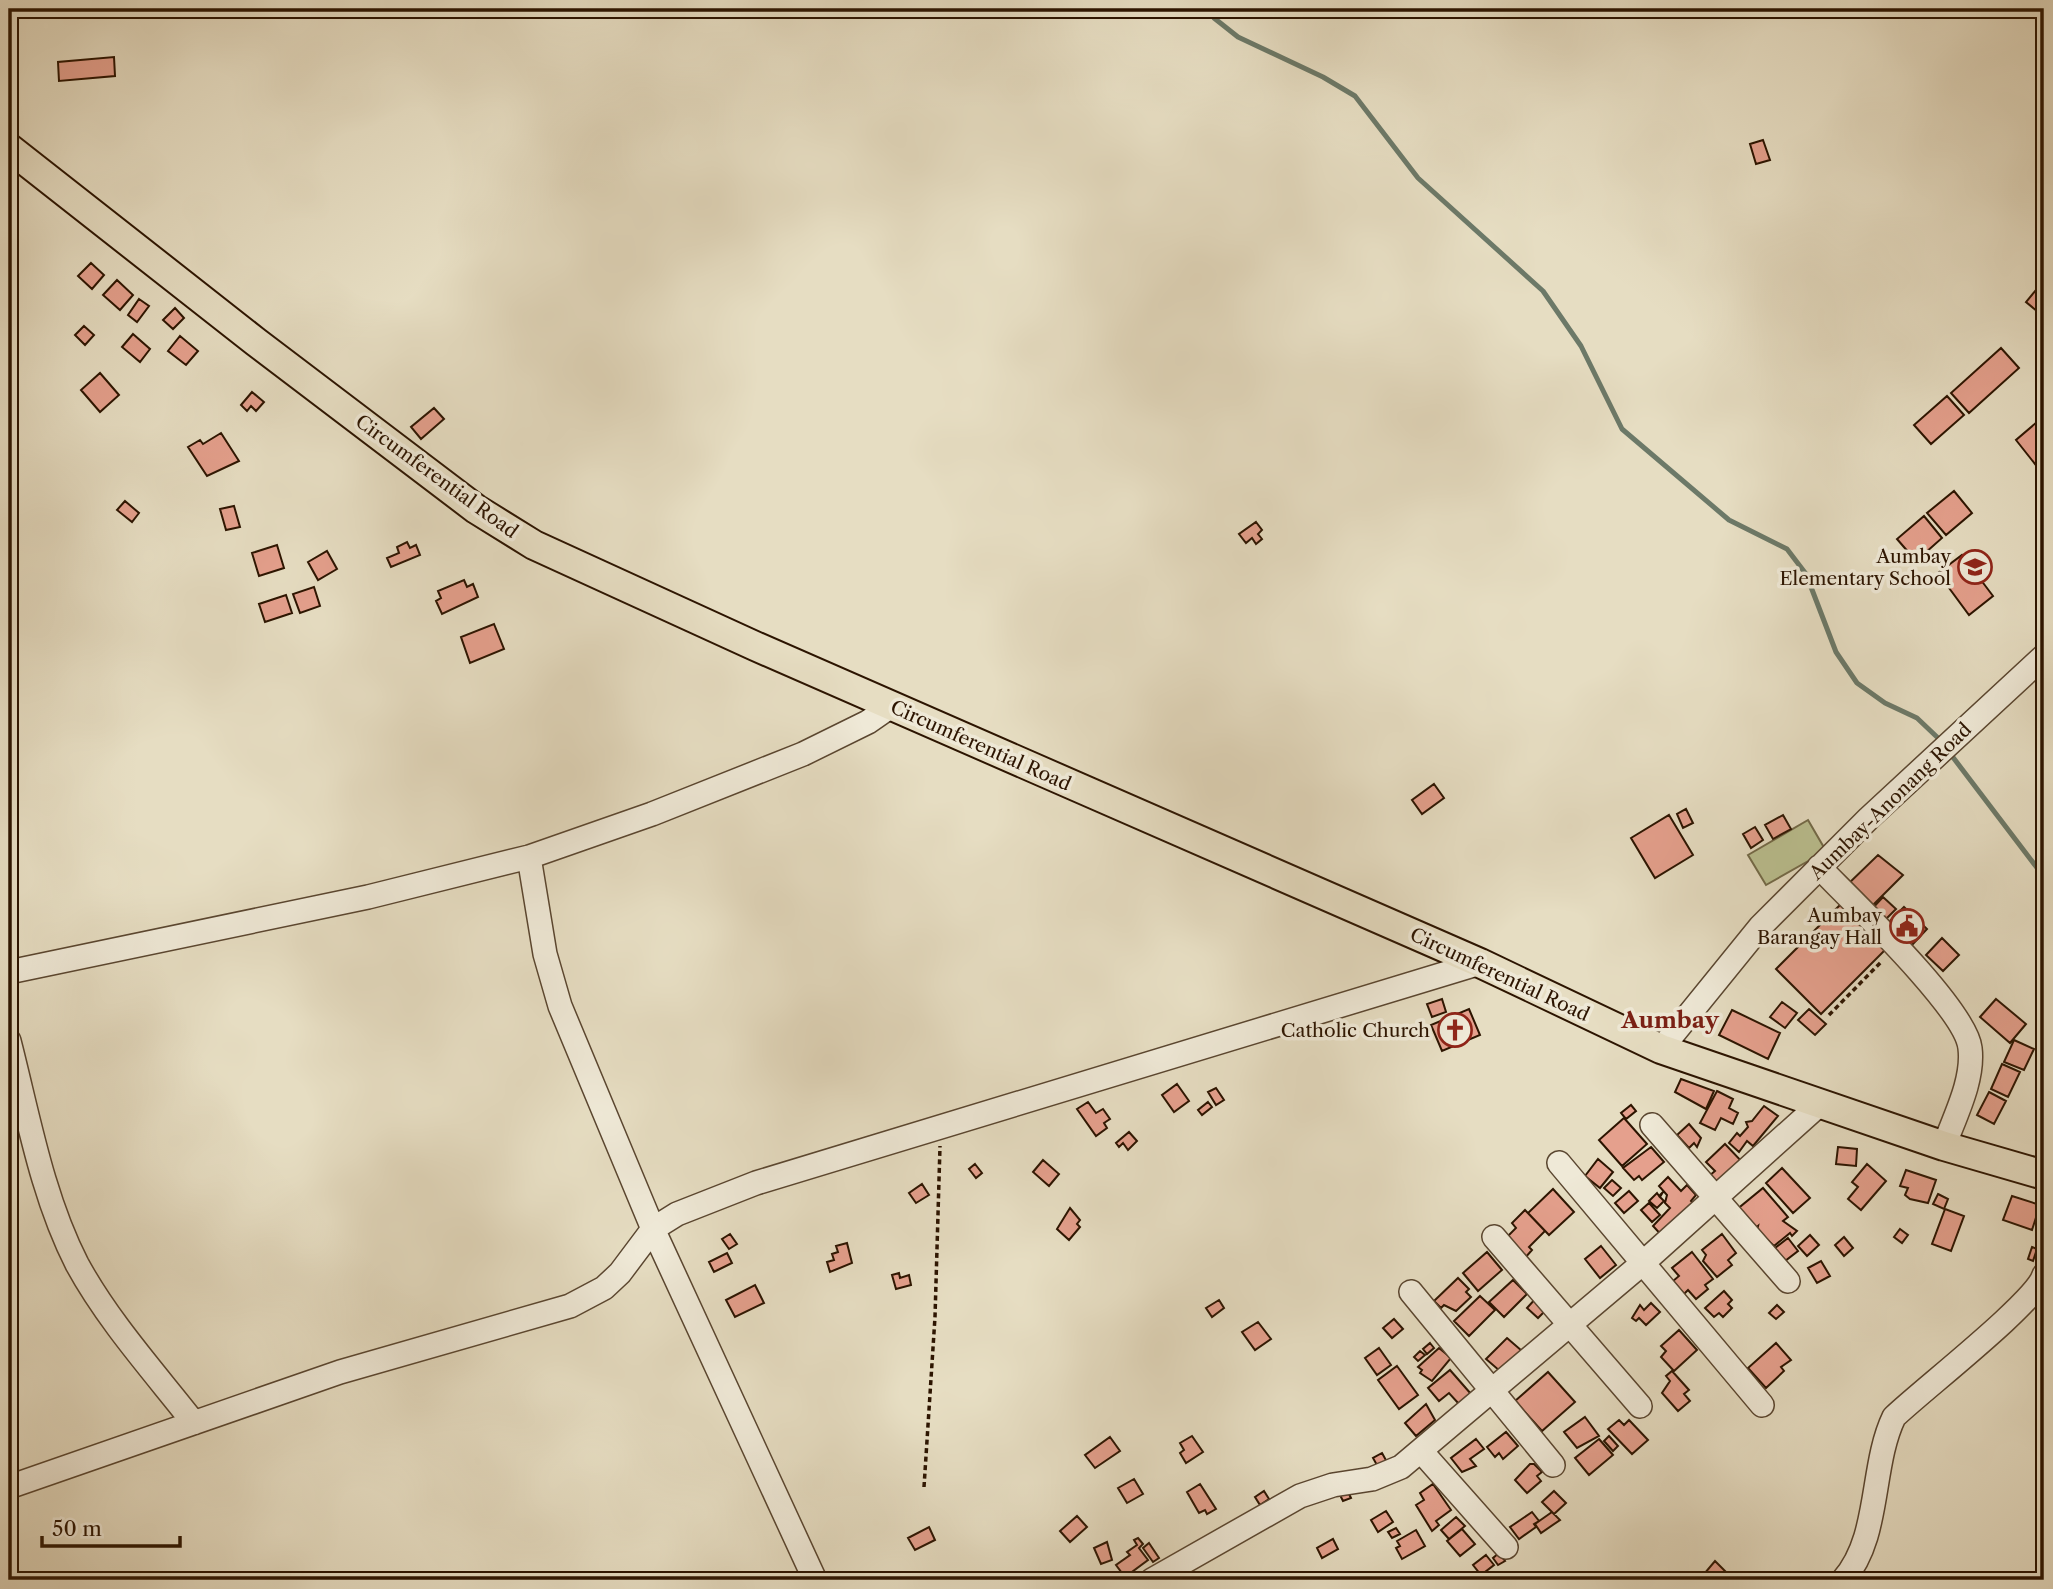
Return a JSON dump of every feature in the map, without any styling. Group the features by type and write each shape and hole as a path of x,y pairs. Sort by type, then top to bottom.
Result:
{"main road":[{"name":"Circumferential Road","path":"9,148 256,342 513,534 891,706 1480,963 1661,1049 1944,1146 2044,1175"}],"street":[{"name":"Aumbay-Anonang Road","path":"1661,1049 1760,927 1819,867 2044,656"},
{"path":"9,972 368,897 529,857 652,814 803,754 868,722 891,706"},
{"path":"529,857 545,954 560,1006 653,1229 815,1580"},
{"path":"1819,867 1959,1018 1970,1047 1967,1082 1944,1146"},
{"path":"9,1487 340,1373 570,1306 604,1288 620,1273 653,1229 677,1214 756,1183 1480,963"},
{"path":"9,1041 44,1174 60,1225 78,1265 100,1300 194,1423"},
{"path":"1153,1580 1300,1496 1333,1485 1387,1474 1421,1451 1644,1262 1821,1103"},
{"path":"1653,1125 1788,1281"},
{"path":"1559,1163 1762,1405"},
{"path":"1494,1237 1640,1406"},
{"path":"1843,1580 1850,1572 1862,1542 1879,1471 1883,1440 1894,1417 2022,1305 2042,1283 2044,1275"},
{"path":"1411,1292 1553,1465"},
{"path":"1421,1451 1506,1547"}],"path":[{"path":"1829,1015 1896,948"},
{"path":"924,1487 937,1263 940,1127"}],"green space":[{"path":"1808,820 1826,851 1766,885 1748,855"}],"building":[{"path":"114,57 115,76 59,81 58,62"},
{"path":"1763,140 1770,160 1756,164 1750,144"},
{"path":"91,263 104,275 92,289 78,276"},
{"path":"117,280 133,295 120,310 103,295"},
{"path":"2036,290 2044,297 2044,305 2038,312 2026,302"},
{"path":"139,299 149,306 137,322 128,315"},
{"path":"175,308 184,318 173,329 163,320"},
{"path":"84,326 94,335 85,345 75,335"},
{"path":"133,334 150,349 140,362 122,347"},
{"path":"180,336 198,351 186,365 168,351"},
{"path":"2001,348 2019,368 1969,413 1951,393"},
{"path":"100,373 119,395 100,412 81,390"},
{"path":"252,392 264,402 256,411 251,406 247,411 241,405"},
{"path":"1947,396 1964,415 1931,444 1914,425"},
{"path":"434,408 444,419 421,439 411,427"},
{"path":"2044,416 2044,457 2035,464 2016,440"},
{"path":"221,433 239,461 207,476 188,447 200,440 203,444"},
{"path":"1954,491 1972,513 1946,535 1927,513"},
{"path":"125,501 139,513 132,522 117,510"},
{"path":"234,506 240,527 226,530 220,509"},
{"path":"1924,516 1942,538 1916,561 1897,539"},
{"path":"1256,522 1262,530 1258,534 1262,539 1256,544 1252,538 1246,543 1239,534"},
{"path":"407,542 410,548 416,545 420,555 391,567 387,558 399,553 397,547"},
{"path":"277,545 284,568 259,576 252,553"},
{"path":"327,551 337,569 318,580 308,562"},
{"path":"1962,555 1993,596 1969,615 1938,573"},
{"path":"464,580 467,587 473,584 478,597 442,614 436,601 441,598 438,591"},
{"path":"314,587 320,606 300,613 293,594"},
{"path":"286,595 292,613 265,622 259,604"},
{"path":"494,624 504,649 470,663 461,637"},
{"path":"1434,784 1444,798 1422,814 1412,800"},
{"path":"1686,809 1693,823 1683,828 1677,814"},
{"path":"1669,815 1693,855 1655,878 1631,838"},
{"path":"1783,815 1791,829 1773,839 1765,825"},
{"path":"1755,827 1763,840 1751,848 1743,834"},
{"path":"1878,855 1903,875 1869,909 1846,886"},
{"path":"1883,897 1896,909 1882,923 1870,911"},
{"path":"1843,902 1888,947 1821,1014 1776,969"},
{"name":"Aumbay Barangay Hall","path":"1904,907 1927,929 1911,946 1887,924"},
{"path":"1942,938 1959,955 1943,971 1926,955"},
{"path":"1442,999 1446,1012 1432,1017 1427,1004"},
{"path":"1996,999 2026,1024 2010,1043 1980,1017"},
{"path":"1782,1002 1797,1013 1785,1028 1770,1017"},
{"name":"Catholic Church","path":"1469,1009 1480,1035 1442,1051 1431,1025"},
{"path":"1809,1009 1826,1024 1815,1035 1798,1020"},
{"path":"1732,1010 1780,1033 1768,1059 1719,1035"},
{"path":"2014,1040 2034,1049 2024,1070 2004,1062"},
{"path":"2002,1064 2020,1072 2008,1097 1991,1089"},
{"path":"1681,1079 1714,1091 1706,1109 1675,1092"},
{"path":"1177,1084 1189,1101 1174,1112 1162,1095"},
{"path":"1216,1088 1224,1100 1216,1105 1208,1092"},
{"path":"1717,1091 1733,1099 1729,1108 1738,1113 1733,1124 1721,1118 1715,1130 1700,1123"},
{"path":"1989,1092 2006,1101 1994,1124 1977,1115"},
{"path":"1088,1102 1096,1113 1103,1109 1110,1119 1104,1123 1107,1128 1096,1136 1077,1109"},
{"path":"1208,1102 1212,1107 1202,1115 1198,1110"},
{"path":"1631,1105 1636,1111 1626,1119 1621,1113"},
{"path":"1764,1106 1778,1116 1753,1146 1747,1141 1739,1152 1729,1143 1737,1133 1740,1136 1748,1127 1746,1122 1752,1121"},
{"path":"1624,1118 1647,1144 1622,1166 1599,1140"},
{"path":"1689,1124 1701,1138 1697,1147 1694,1143 1689,1148 1677,1135"},
{"path":"1129,1132 1137,1141 1128,1150 1123,1143 1119,1147 1116,1143"},
{"path":"1725,1144 1746,1166 1719,1186 1709,1176 1715,1171 1706,1162"},
{"path":"1651,1147 1664,1162 1642,1180 1639,1176 1634,1180 1623,1168"},
{"path":"1838,1147 1857,1149 1856,1166 1836,1164"},
{"path":"1598,1159 1613,1172 1600,1188 1585,1176"},
{"path":"1043,1160 1059,1174 1049,1186 1033,1172"},
{"path":"975,1164 982,1173 976,1178 969,1169"},
{"path":"1867,1164 1886,1181 1861,1210 1848,1199 1858,1187 1852,1182"},
{"path":"1782,1168 1810,1198 1793,1213 1766,1183"},
{"path":"1906,1170 1936,1180 1928,1203 1910,1199 1905,1195 1908,1188 1900,1186"},
{"path":"1668,1177 1681,1191 1687,1185 1696,1195 1691,1201 1697,1207 1666,1240 1653,1226 1670,1208 1665,1203 1667,1195 1659,1186"},
{"path":"1612,1180 1621,1188 1613,1196 1604,1188"},
{"path":"922,1184 929,1195 916,1203 909,1193"},
{"path":"1763,1188 1788,1217 1783,1221 1797,1231 1792,1236 1790,1233 1774,1246 1757,1230 1758,1226 1752,1231 1735,1211"},
{"path":"1553,1189 1574,1212 1549,1235 1528,1213"},
{"path":"1629,1191 1638,1201 1624,1213 1615,1203"},
{"path":"1663,1192 1660,1197 1664,1201 1657,1208 1649,1201 1657,1193 1659,1196"},
{"path":"1938,1194 1948,1199 1944,1209 1933,1204"},
{"path":"2012,1196 2040,1205 2032,1230 2003,1220"},
{"path":"1649,1203 1660,1215 1652,1222 1641,1210"},
{"path":"1070,1208 1080,1220 1077,1224 1080,1227 1069,1240 1057,1229"},
{"path":"1945,1209 1964,1216 1951,1251 1932,1244"},
{"path":"1525,1210 1545,1231 1529,1247 1532,1250 1524,1259 1504,1240 1516,1228 1512,1223"},
{"path":"1900,1229 1908,1235 1902,1243 1894,1237"},
{"path":"730,1234 737,1244 729,1249 722,1239"},
{"path":"1722,1234 1736,1253 1728,1260 1732,1265 1717,1277 1703,1261 1706,1255 1702,1250"},
{"path":"1810,1235 1819,1245 1807,1256 1798,1246"},
{"path":"1844,1237 1853,1248 1844,1256 1835,1245"},
{"path":"1788,1238 1798,1251 1785,1261 1775,1248"},
{"path":"847,1243 852,1263 830,1272 827,1262 834,1260 832,1254 838,1252 836,1246"},
{"path":"1601,1246 1616,1265 1600,1278 1585,1259"},
{"path":"2032,1247 2037,1249 2033,1261 2028,1259"},
{"path":"1487,1252 1502,1270 1478,1291 1463,1273"},
{"path":"1692,1252 1713,1279 1705,1285 1708,1289 1696,1299 1688,1290 1684,1294 1673,1281 1679,1276 1672,1268"},
{"path":"727,1253 732,1263 714,1272 709,1262"},
{"path":"1821,1261 1830,1276 1817,1283 1808,1268"},
{"path":"899,1273 900,1278 909,1275 911,1285 896,1289 892,1275"},
{"path":"1458,1278 1469,1289 1466,1292 1471,1297 1456,1311 1444,1305 1441,1308 1434,1301"},
{"path":"1513,1280 1527,1294 1504,1317 1489,1302"},
{"path":"755,1285 764,1303 735,1317 726,1300"},
{"path":"1724,1291 1732,1300 1728,1304 1732,1308 1723,1317 1719,1313 1714,1317 1705,1308"},
{"path":"1480,1296 1495,1310 1469,1336 1454,1321"},
{"path":"1537,1297 1547,1309 1538,1318 1527,1308"},
{"path":"1219,1300 1224,1308 1212,1317 1206,1308"},
{"path":"1651,1303 1660,1312 1646,1325 1639,1318 1636,1321 1632,1318 1640,1305 1644,1310"},
{"path":"1777,1305 1784,1312 1776,1319 1769,1313"},
{"path":"1394,1319 1403,1329 1392,1338 1383,1328"},
{"path":"1258,1322 1271,1339 1255,1350 1242,1332"},
{"path":"1679,1330 1697,1350 1674,1371 1661,1357 1666,1351 1661,1346"},
{"path":"1507,1338 1522,1351 1501,1372 1486,1359"},
{"path":"1430,1343 1434,1348 1427,1354 1423,1349"},
{"path":"1776,1343 1791,1360 1781,1367 1784,1371 1766,1388 1748,1368"},
{"path":"1379,1348 1391,1365 1377,1375 1365,1358"},
{"path":"1439,1348 1451,1358 1432,1381 1420,1373 1422,1370 1418,1367"},
{"path":"1420,1351 1425,1355 1418,1361 1414,1357"},
{"path":"1397,1366 1418,1395 1399,1409 1378,1380"},
{"path":"1450,1370 1471,1394 1459,1404 1449,1393 1439,1401 1428,1388"},
{"path":"1672,1371 1689,1390 1684,1394 1690,1401 1678,1411 1662,1393 1670,1381 1666,1376"},
{"path":"1548,1372 1575,1402 1542,1431 1515,1401"},
{"path":"1426,1404 1435,1420 1416,1436 1405,1423"},
{"path":"1585,1417 1599,1436 1577,1448 1564,1432"},
{"path":"1619,1420 1624,1425 1629,1420 1648,1440 1632,1454 1608,1429"},
{"path":"1506,1432 1518,1446 1503,1459 1499,1453 1495,1457 1487,1447"},
{"path":"1192,1436 1203,1452 1186,1463 1180,1453 1184,1450 1180,1443"},
{"path":"1609,1436 1618,1446 1613,1451 1604,1441"},
{"path":"1110,1437 1120,1451 1095,1468 1085,1455"},
{"path":"1476,1439 1484,1449 1470,1459 1476,1466 1462,1472 1451,1458"},
{"path":"1599,1439 1613,1455 1589,1475 1575,1458"},
{"path":"1382,1453 1387,1462 1378,1467 1373,1458"},
{"path":"1530,1464 1534,1464 1542,1472 1537,1476 1541,1481 1527,1493 1515,1480"},
{"path":"1134,1479 1143,1494 1127,1503 1118,1488"},
{"path":"1200,1484 1216,1509 1207,1514 1205,1510 1199,1513 1187,1492"},
{"path":"1433,1484 1451,1510 1436,1521 1439,1525 1432,1531 1416,1505 1424,1500 1420,1493"},
{"path":"1264,1491 1269,1499 1260,1505 1255,1497"},
{"path":"1554,1491 1566,1503 1554,1514 1542,1502"},
{"path":"1348,1492 1351,1498 1343,1501 1340,1495"},
{"path":"1386,1511 1393,1522 1378,1532 1371,1520"},
{"path":"1532,1512 1539,1521 1534,1524 1536,1527 1519,1539 1510,1527"},
{"path":"1552,1512 1560,1520 1541,1533 1535,1524"},
{"path":"1077,1516 1087,1527 1070,1542 1060,1531"},
{"path":"1456,1517 1465,1526 1449,1539 1441,1530"},
{"path":"929,1527 935,1540 915,1550 908,1538"},
{"path":"1396,1528 1400,1534 1392,1538 1388,1532"},
{"path":"1462,1529 1475,1544 1460,1556 1447,1541"},
{"path":"1416,1530 1425,1546 1402,1559 1396,1548 1400,1546 1397,1541"},
{"path":"1138,1538 1143,1544 1139,1548 1148,1560 1125,1577 1116,1565 1130,1555 1127,1552 1137,1545 1134,1540"},
{"path":"1333,1539 1338,1549 1322,1558 1317,1548"},
{"path":"1107,1542 1112,1560 1101,1564 1094,1548"},
{"path":"1149,1543 1159,1558 1153,1562 1143,1548"},
{"path":"1499,1553 1505,1561 1498,1565 1493,1558"},
{"path":"1486,1555 1494,1565 1481,1575 1473,1565"},
{"path":"1715,1561 1734,1580 1699,1580"}],"waterway":[{"path":"1212,9 1214,18 1238,37 1323,77 1355,96 1418,178 1543,291 1581,346 1622,429 1729,520 1787,549 1806,574 1836,652 1857,683 1885,703 1917,718 1937,737"},
{"path":"1952,756 2044,877"}],"place":[{"name":"Aumbay Elementary School","path":"1975,567"},
{"name":"Aumbay Barangay Hall","path":"1907,926"},
{"name":"Catholic Church","path":"1455,1030"}],"district":[{"name":"Aumbay","path":"1670,1020"}]}
